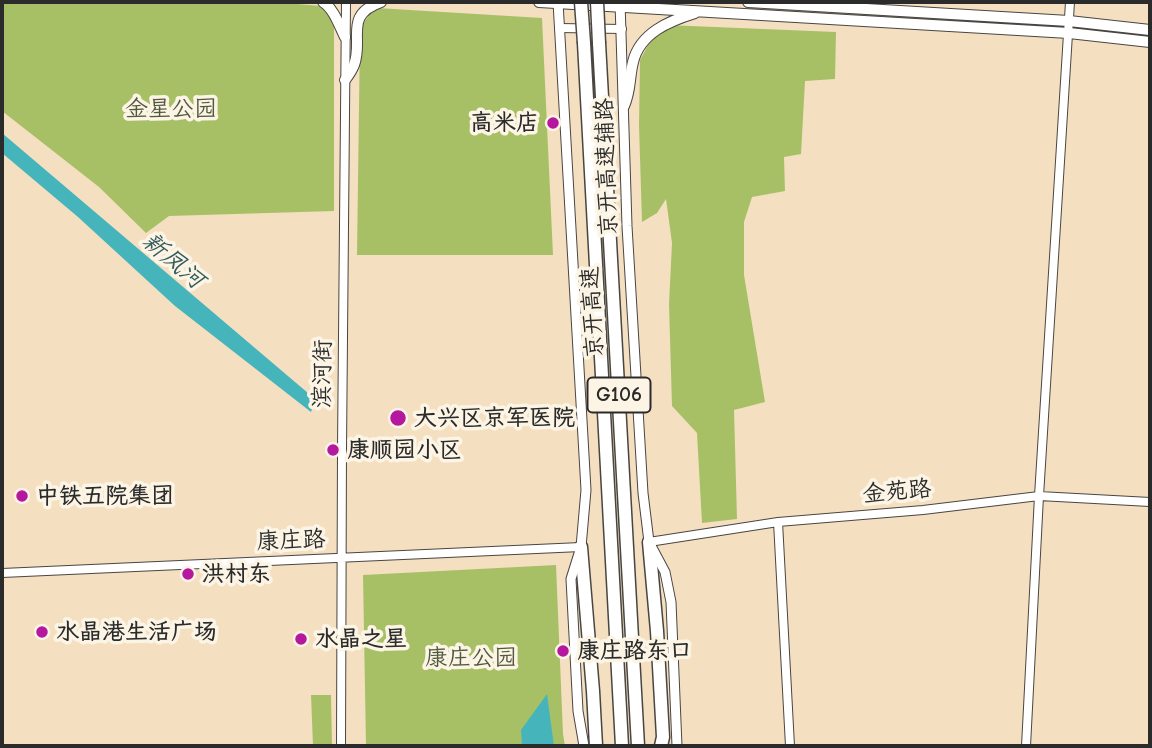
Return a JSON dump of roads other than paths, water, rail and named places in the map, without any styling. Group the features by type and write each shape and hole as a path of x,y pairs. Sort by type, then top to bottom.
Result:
{"highway":[{"name":"京开高速","path":"581,2 622,746"},
{"name":"京开高速","path":"597,2 638,746"},
{"path":"649,542 657,631 663,737 661,746"},
{"path":"581,547 596,746"}],"main road":[{"path":"323,2 332,10 345,37"},
{"path":"345,80 355,64 359,18 368,7 381,2"},
{"path":"539,2 620,4 1069,33 1150,42"},
{"name":"京开高速辅路","path":"558,2 586,490 581,547 571,579 578,711 584,746"},
{"path":"748,2 1069,21 1150,30"},
{"name":"京开高速辅路","path":"620,4 628,239 643,493 649,542 665,572 671,602 677,746"},
{"path":"624,106 629,93 633,61 644,40 665,23 704,11"}],"street":[{"name":"滨河街","path":"341,746 346,2"},
{"path":"1026,746 1070,2"},
{"path":"559,28 622,29"},
{"name":"金苑路","path":"649,542 778,522 923,510 1039,496 1150,502"},
{"path":"778,522 790,746"},
{"name":"康庄路","path":"2,573 581,547"}],"water":[{"path":"2,133 315,399 311,412 175,306 78,217 2,153"},
{"path":"547,694 554,746 522,746 521,730"}],"place":[{"name":"高米店","path":"553,123"},
{"name":"大兴区京军医院","path":"398,418"},
{"name":"康顺园小区","path":"333,450"},
{"name":"中铁五院集团","path":"22,496"},
{"name":"洪村东","path":"188,574"},
{"name":"水晶港生活广场","path":"42,632"},
{"name":"水晶之星","path":"301,639"},
{"name":"康庄路东口","path":"563,651"}],"park label":[{"name":"金星公园","path":"171,109"},
{"name":"康庄公园","path":"471,658"}],"water label":[{"name":"新凤河","path":"173,261"}]}
